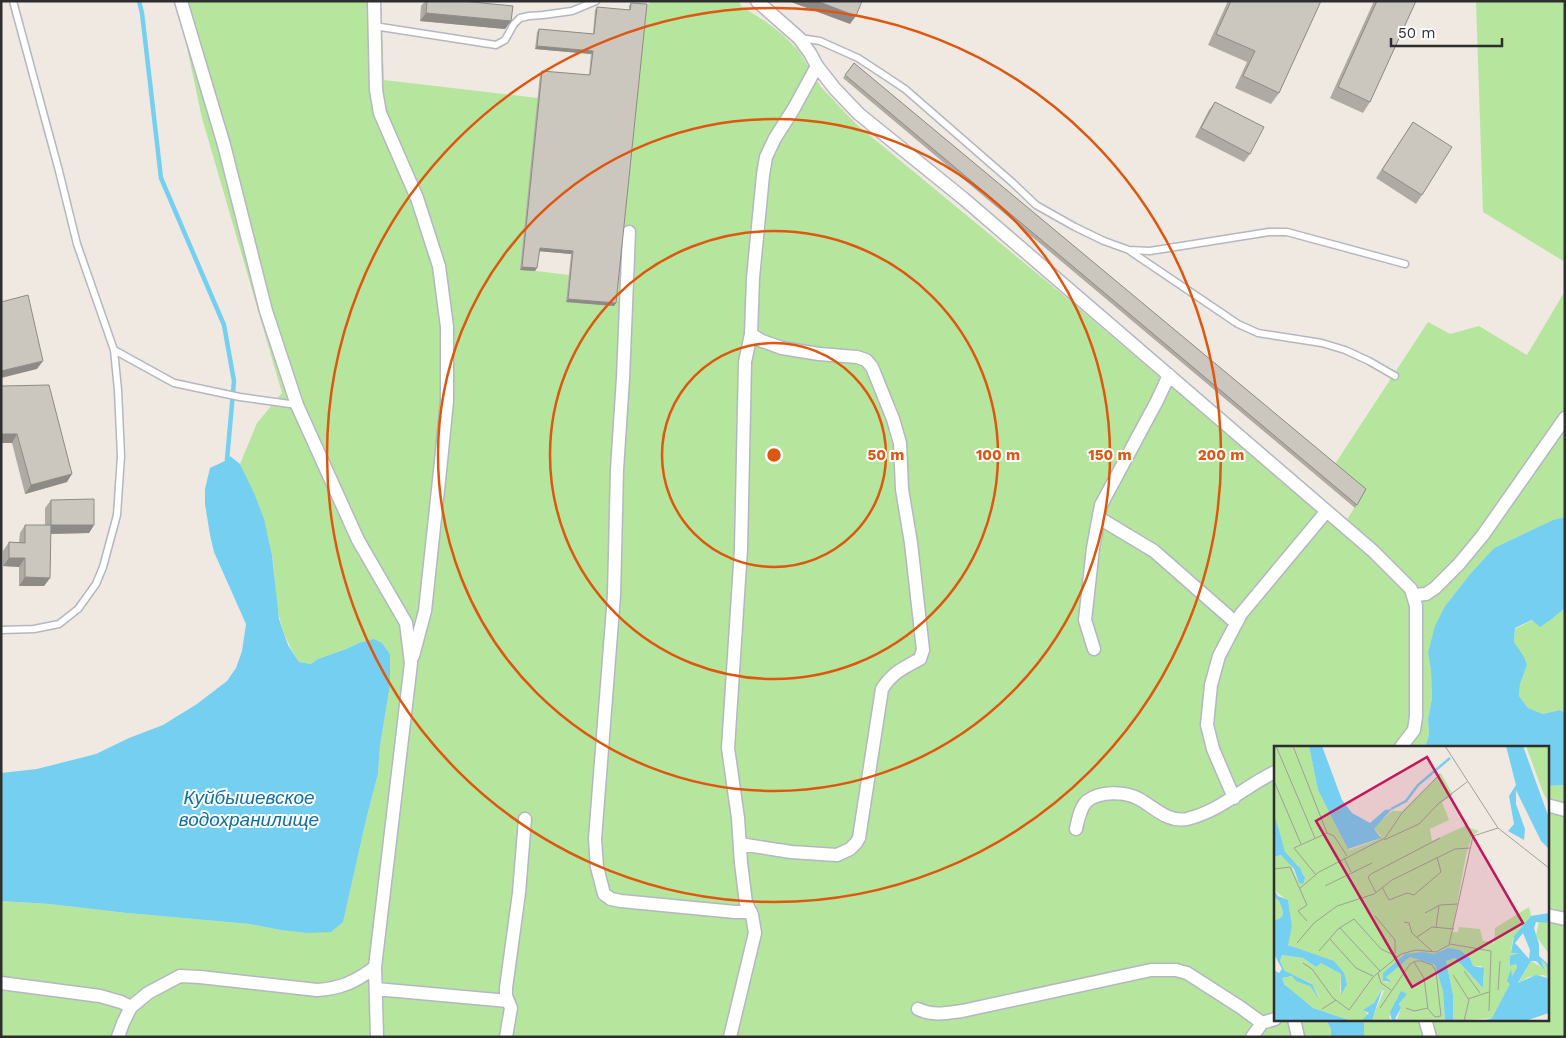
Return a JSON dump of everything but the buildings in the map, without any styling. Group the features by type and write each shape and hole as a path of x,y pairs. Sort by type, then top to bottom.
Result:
{"street":[{"path":"181,1 224,145 266,312 297,405 358,540 406,623 411,663"},
{"path":"374,1 376,90 380,113 417,198 439,266 448,327 446,401 425,611 411,663 375,967 376,1037"},
{"path":"757,1 799,38 810,53 816,66 835,90 859,114 964,198 1372,551 1411,589 1416,606 1416,717 1414,730 1401,746"},
{"path":"730,1037 755,933 751,912 746,903 738,818 728,748 741,549 745,362 751,334 753,278 766,157 774,138 793,110 816,66"},
{"path":"629,232 617,470 614,595 595,839 597,867 604,894 611,899 621,902 751,912"},
{"path":"740,844 791,852 837,855 850,849 856,843 859,838 882,689 888,679 898,671 920,659 922,650 912,543 902,489 900,443 893,419 872,367 866,360 857,357 819,354 782,348 762,341 751,334"},
{"path":"1094,649 1085,620 1093,548 1101,505 1169,375"},
{"path":"1414,595 1426,594 1435,588 1459,564 1483,535 1565,418"},
{"path":"1234,798 1213,749 1207,725 1214,670 1219,656 1241,614 1326,512"},
{"path":"1099,518 1154,551 1236,623"},
{"path":"1076,829 1080,812 1087,802 1100,795 1132,796 1176,820 1186,819 1205,813 1234,798 1274,773"},
{"path":"1548,805 1565,810"},
{"path":"506,1037 511,1008 506,996 506,988 519,893 525,819"},
{"path":"1548,915 1565,919"},
{"path":"118,1037 131,1007 148,993 180,976 297,988 333,989 352,983 375,967"},
{"path":"918,1009 933,1014 962,1011 1151,970 1170,969 1187,973 1194,977 1262,1023"},
{"path":"1,983 100,996 131,1007"},
{"path":"376,989 508,1001"},
{"path":"1252,1037 1262,1023 1274,1019"},
{"path":"1294,1020 1298,1037"},
{"path":"1425,1020 1430,1037"}],"lane":[{"path":"1,630 34,629 59,624 78,609 96,584 103,567 116,515 121,456 114,350 77,244 13,1"},
{"path":"374,26 496,45 505,40 514,24 520,18 572,11 596,1"},
{"path":"799,38 820,42 858,58 905,89 1036,205 1089,234 1129,250 1238,324 1258,333 1322,343 1345,350 1369,360 1395,376"},
{"path":"1129,250 1150,251 1269,232 1287,232 1405,264"},
{"path":"114,350 174,383 240,397 297,405"}],"green space":[{"path":"177,1 381,1 384,80 538,98 520,269 569,275 566,302 645,7 652,1 739,1 741,6 765,21 799,51 821,87 856,124 1074,304 1340,531 1364,492 1333,467 1428,322 1450,334 1479,326 1527,355 1565,291 1565,517 1553,520 1494,548 1445,606 1428,653 1432,698 1428,719 1429,735 1425,746 1274,746 1274,1020 1326,1020 1331,1029 1331,1037 1,1037 1,901 250,924 307,933 343,921 378,774 380,746 390,685 390,654 382,643 359,643 318,659 311,664 299,662 288,642 280,620 273,563 266,531 259,508 240,464 257,423 282,393 202,118"},
{"path":"1476,1 1565,1 1565,262 1483,212"},
{"path":"1565,608 1565,713 1560,710 1543,714 1528,708 1519,696 1520,684 1527,665 1514,642 1515,629 1533,620 1553,618"},
{"path":"1565,785 1565,1037 1364,1037 1364,1020 1548,1020 1548,786"}],"water":[{"name":"Куйбышевское водохранилище","path":"230,456 240,464 264,519 272,555 279,619 288,645 299,662 311,664 318,659 374,639 382,643 390,654 390,685 380,746 378,774 343,922 331,932 307,933 250,924 1,901 1,773 37,769 96,754 129,738 163,725 197,704 227,681 236,668 242,651 246,624 214,552 205,504 205,489 210,468 227,460"},
{"path":"1565,517 1565,608 1540,627 1532,620 1515,628 1514,642 1527,665 1520,684 1519,696 1528,708 1543,714 1560,710 1565,713 1565,785 1548,786 1548,746 1425,746 1429,735 1428,719 1432,698 1428,653 1435,626 1445,606 1494,548 1553,520"},
{"path":"1326,1020 1364,1020 1364,1037 1331,1037 1331,1029"}],"waterway":[{"path":"139,1 161,178 224,325 234,381 228,465"}]}
